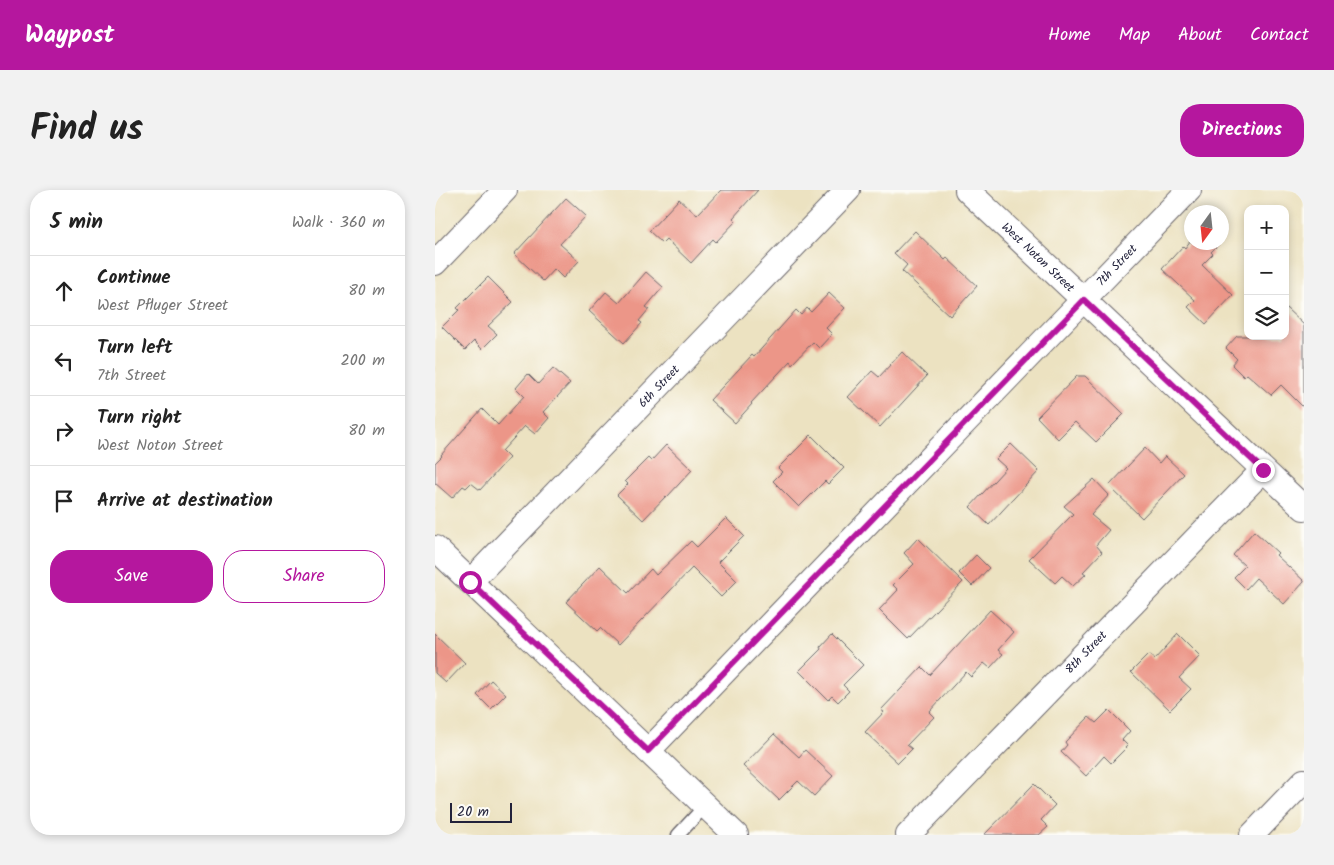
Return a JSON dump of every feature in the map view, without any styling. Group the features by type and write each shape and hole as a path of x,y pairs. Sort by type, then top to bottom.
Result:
{"street":[{"path":"435,263 505,190"},
{"name":"6th Street","path":"470,582 848,190"},
{"name":"West Noton Street","path":"967,190 1304,508"},
{"name":"7th Street","path":"648,751 1189,190"},
{"name":"8th Street","path":"908,835 1263,470"},
{"path":"435,548 735,835"},
{"path":"1252,835 1304,781"}],"lane":[{"path":"678,835 705,806"}],"building":[{"path":"721,190 758,190 733,218 736,221 716,242 713,239 691,263 666,239 662,243 649,231 679,199 697,215"},
{"path":"566,198 586,216 560,244 579,261 563,278 554,269 543,281 514,254"},
{"path":"915,231 945,260 947,258 977,286 950,316 902,271 907,265 894,253"},
{"path":"1183,246 1184,250 1213,250 1211,252 1213,254 1202,265 1233,295 1206,324 1188,307 1195,300 1162,269"},
{"path":"646,272 663,287 646,307 649,309 639,321 642,323 624,343 589,311 606,292 619,303"},
{"path":"488,277 513,302 488,326 497,334 482,349 474,341 465,350 442,327 459,310 457,308"},
{"path":"829,293 845,308 826,328 832,334 819,348 813,342 792,364 790,361 735,423 710,400 752,355 754,357 796,310 801,315 807,308 811,312"},
{"path":"1289,311 1304,325 1304,408 1281,385 1271,395 1247,374 1244,377 1232,365 1237,359 1226,348 1237,336 1244,336 1244,340 1289,340"},
{"path":"902,352 927,376 880,427 848,397 872,371 879,377"},
{"path":"553,368 570,383 543,412 549,418 535,434 525,426 502,451 509,458 480,490 471,483 466,488 463,486 452,498 435,483 435,463 482,409 498,425 524,396 516,388 528,374 538,384"},
{"path":"1077,376 1085,376 1124,414 1096,442 1075,422 1058,439 1037,417"},
{"path":"811,435 844,468 828,484 825,481 799,507 773,481 782,472 778,468"},
{"path":"1011,444 1039,471 989,525 970,507 1006,468 996,459"},
{"path":"666,445 692,470 643,520 617,495 628,484 625,481 648,458 651,461"},
{"path":"1145,448 1159,463 1165,456 1184,474 1142,518 1109,486"},
{"path":"1094,479 1109,495 1091,515 1109,530 1096,545 1102,552 1083,572 1086,574 1073,586 1062,576 1055,583 1029,559 1073,514 1064,506"},
{"path":"726,518 744,536 718,562 737,581 721,597 692,568 618,645 600,628 597,631 566,602 600,566 628,593 651,569 656,575 691,541 697,547"},
{"path":"1254,531 1304,581 1284,604 1256,578 1246,589 1234,577 1245,566 1233,555"},
{"path":"918,538 963,582 908,639 879,610 898,590 893,585 914,564 904,553"},
{"path":"976,555 989,568 972,586 959,573"},
{"path":"990,610 1014,632 998,650 1003,654 990,668 984,663 971,677 966,672 929,712 934,717 907,745 912,749 898,763 865,732 884,712 881,710 922,667 930,675"},
{"path":"435,634 465,663 446,683 435,673"},
{"path":"832,634 863,665 843,685 849,691 838,702 832,696 828,700 799,671 821,649 820,647"},
{"path":"1178,634 1200,656 1179,678 1191,689 1170,710 1131,672 1149,654 1154,660"},
{"path":"491,680 506,694 491,709 477,695"},
{"path":"1109,710 1130,731 1122,740 1128,746 1111,763 1104,756 1086,776 1061,752 1067,745 1065,742 1089,717 1096,723"},
{"path":"774,734 799,757 805,750 833,776 814,796 798,781 779,800 743,766"},
{"path":"1034,784 1055,805 1041,820 1048,827 1039,835 984,835"}],"route":[{"path":"470,582 648,751 1084,300 1263,470"}]}
